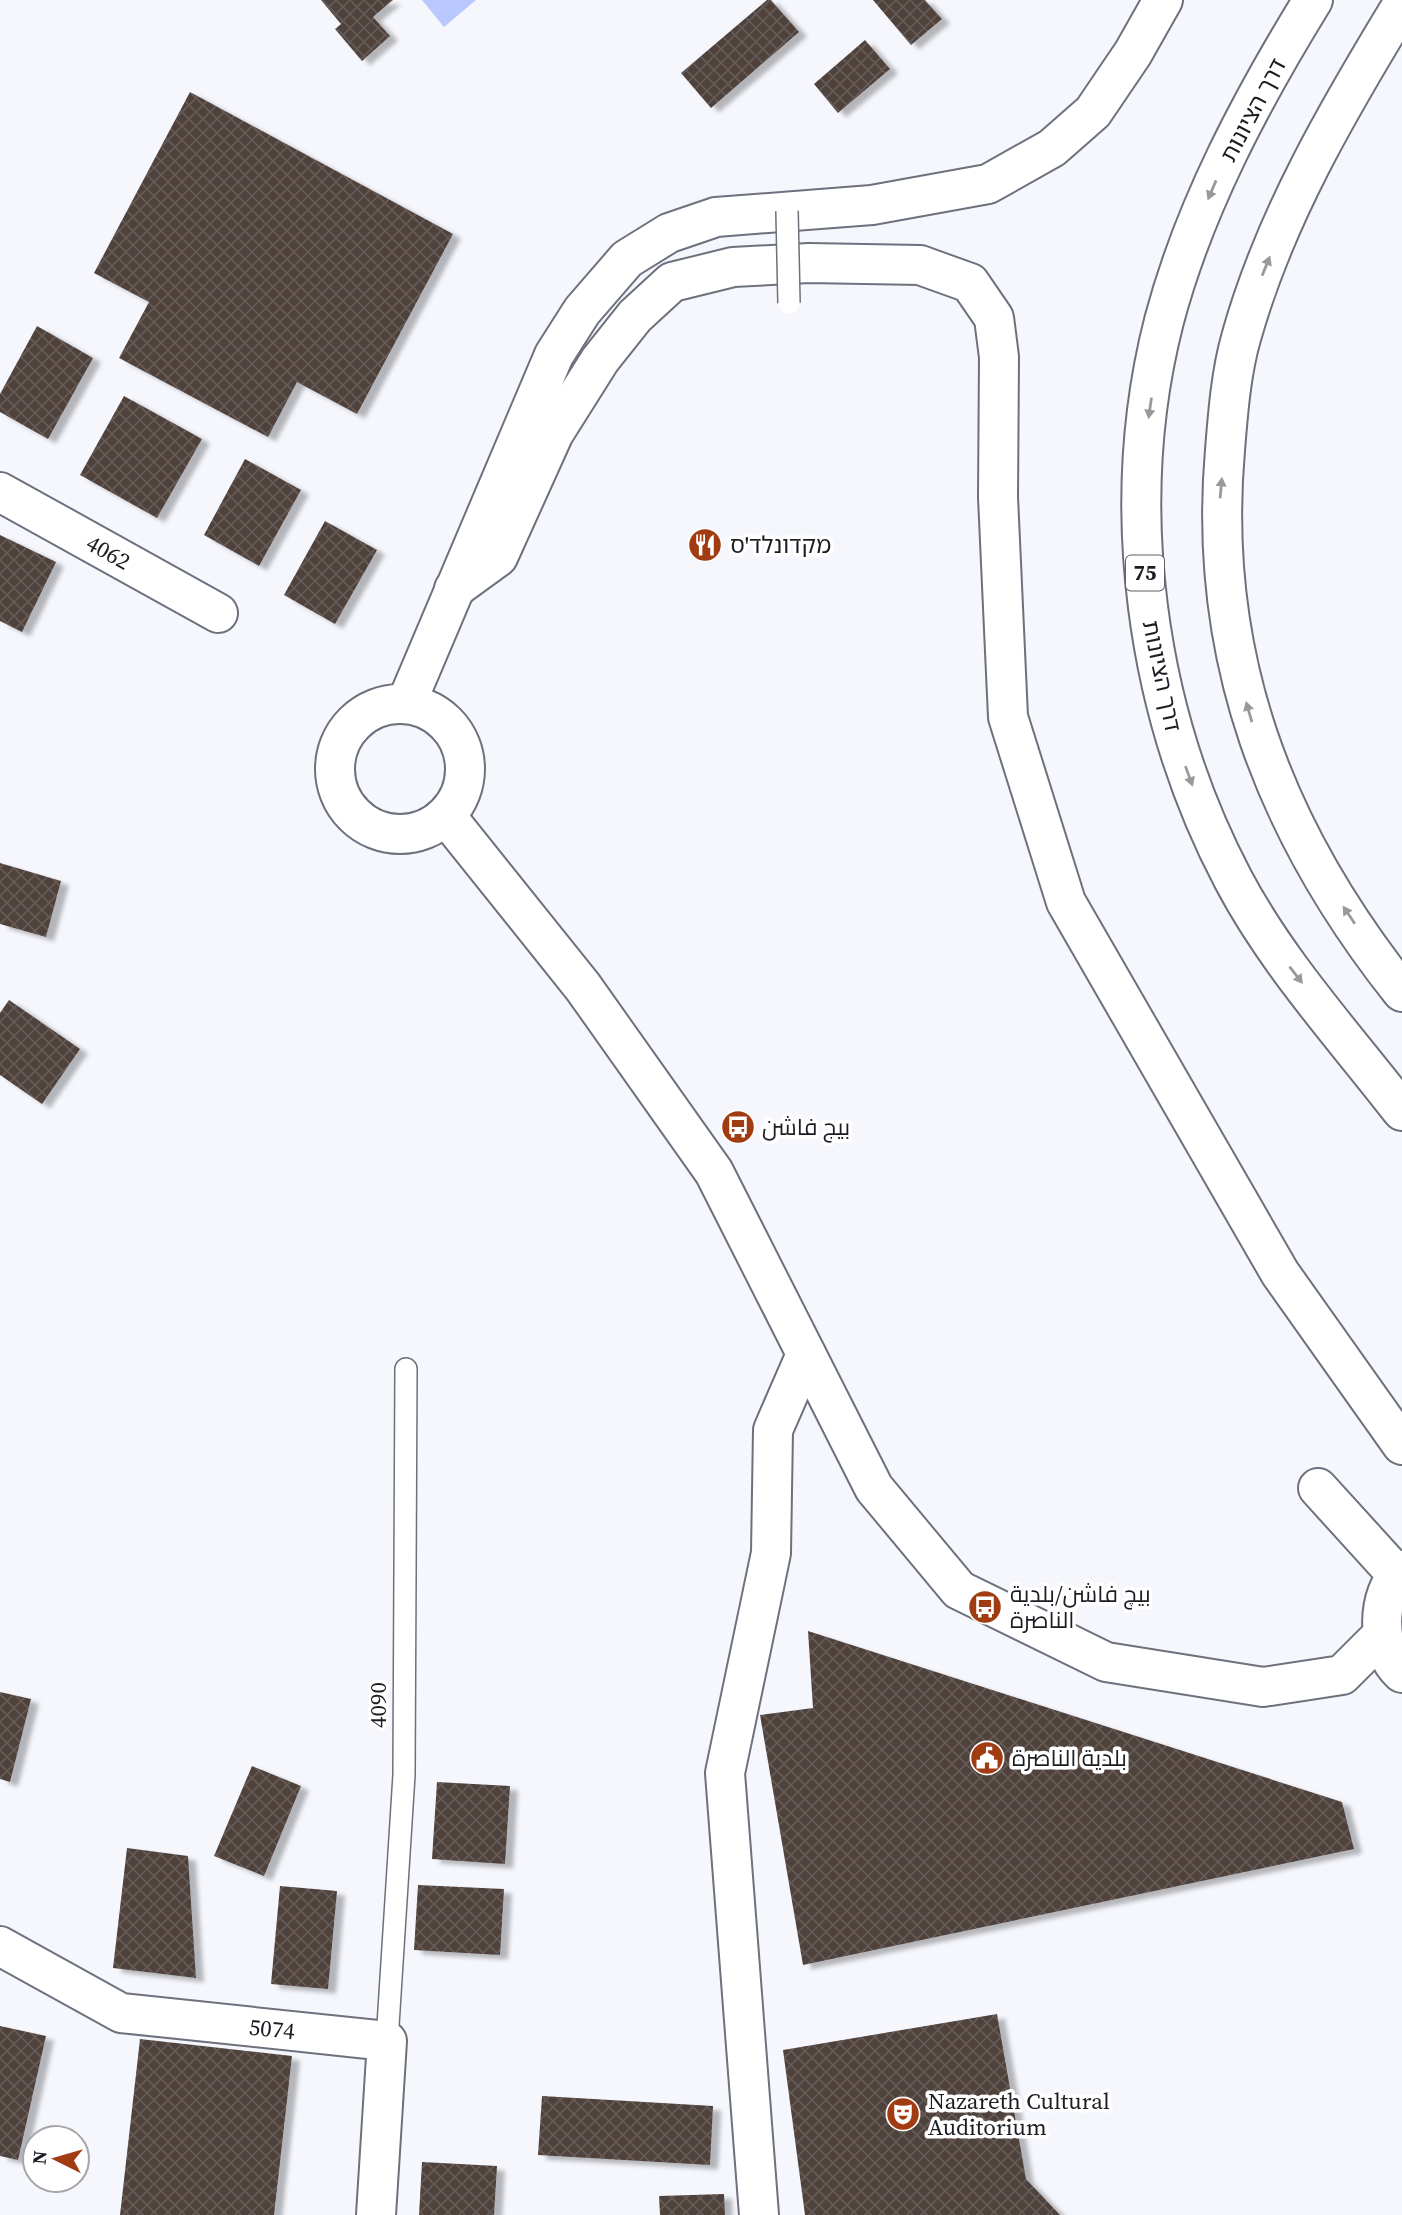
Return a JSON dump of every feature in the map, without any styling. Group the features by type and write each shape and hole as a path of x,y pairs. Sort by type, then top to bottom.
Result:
{"main road":[{"path":"406,704 554,355 582,311 627,259 669,233 716,216 872,205 988,184 1052,148 1093,112 1133,53 1163,0"},
{"name":"דרך הציונות","path":"1313,0 1234,139 1191,240 1164,321 1149,409 1141,503 1146,598 1159,678 1177,744 1203,814 1233,880 1281,955 1402,1111"},
{"path":"1402,5 1305,174 1264,268 1240,340 1227,419 1220,504 1224,590 1235,662 1251,720 1275,784 1302,842 1402,992"},
{"path":"454,589 498,557 554,433 567,412 600,360 635,316 671,282 733,267 809,263 920,265 970,283 994,318 999,357 998,498 1008,717 1066,902 1280,1273 1402,1445"},
{"name":"4062","path":"0,492 218,613"},
{"path":"406,704 429,711 449,726 462,747 466,772 460,796 446,816 417,831 385,833 365,825 349,810 339,791 335,770 338,748 348,729 365,714 384,706 406,704"},
{"path":"446,816 583,987 714,1172 874,1488 959,1590 1106,1662 1263,1688 1342,1675 1382,1634"},
{"path":"759,2215 725,1773 771,1553 773,1430 806,1354"},
{"path":"1318,1488 1399,1573 1383,1603 1382,1634 1396,1667 1402,1672"},
{"name":"5074","path":"0,1946 121,2012 387,2041"},
{"path":"376,2215 387,2041"}],"lane":[{"path":"787,211 789,303"},
{"name":"4090","path":"387,2041 404,1775 406,1369"}],"shaded area":[{"path":"422,0 476,0 444,27"}],"building":[{"path":"321,0 393,0 373,17 390,36 362,61 335,29 341,24"},
{"path":"767,0 771,0 799,32 711,108 681,73"},
{"path":"873,0 925,0 942,19 911,45"},
{"path":"865,40 890,69 838,113 814,84"},
{"path":"190,92 453,234 357,414 297,382 268,437 119,358 149,302 94,273"},
{"path":"37,326 93,358 48,439 0,412 0,394"},
{"path":"124,396 202,439 157,518 80,475"},
{"path":"245,459 301,490 259,566 204,535"},
{"path":"325,521 377,550 335,624 284,595"},
{"path":"0,535 56,562 22,632 0,621"},
{"path":"0,863 61,881 46,937 0,924"},
{"path":"9,1000 80,1049 42,1104 0,1075 0,1013"},
{"name":"بلدية الناصرة","path":"808,1631 1342,1802 1354,1849 803,1965 760,1715 813,1708"},
{"path":"0,1692 31,1699 10,1782 0,1779"},
{"path":"252,1766 301,1786 264,1876 214,1856"},
{"path":"437,1782 510,1786 505,1864 432,1859"},
{"path":"127,1848 188,1856 196,1978 113,1968"},
{"path":"418,1885 504,1889 500,1955 414,1950"},
{"path":"280,1886 337,1891 328,1989 271,1984"},
{"name":"Nazareth Cultural Auditorium","path":"997,2014 1026,2179 1060,2215 805,2215 783,2050"},
{"path":"0,2026 46,2036 26,2124 21,2124 18,2160 0,2156"},
{"path":"140,2039 292,2056 274,2215 120,2215"},
{"path":"542,2096 713,2106 710,2165 538,2155"},
{"path":"422,2162 497,2166 494,2215 419,2215"},
{"path":"724,2194 725,2215 660,2215 659,2196"}],"place":[{"name":"מקדונלד'ס","path":"705,545"},
{"name":"بيج فاشن","path":"738,1127"},
{"name":"بيچ فاشن/بلدية الناصرة","path":"985,1607"},
{"name":"بلدية الناصرة","path":"987,1758"},
{"name":"Nazareth Cultural Auditorium","path":"903,2114"}]}
